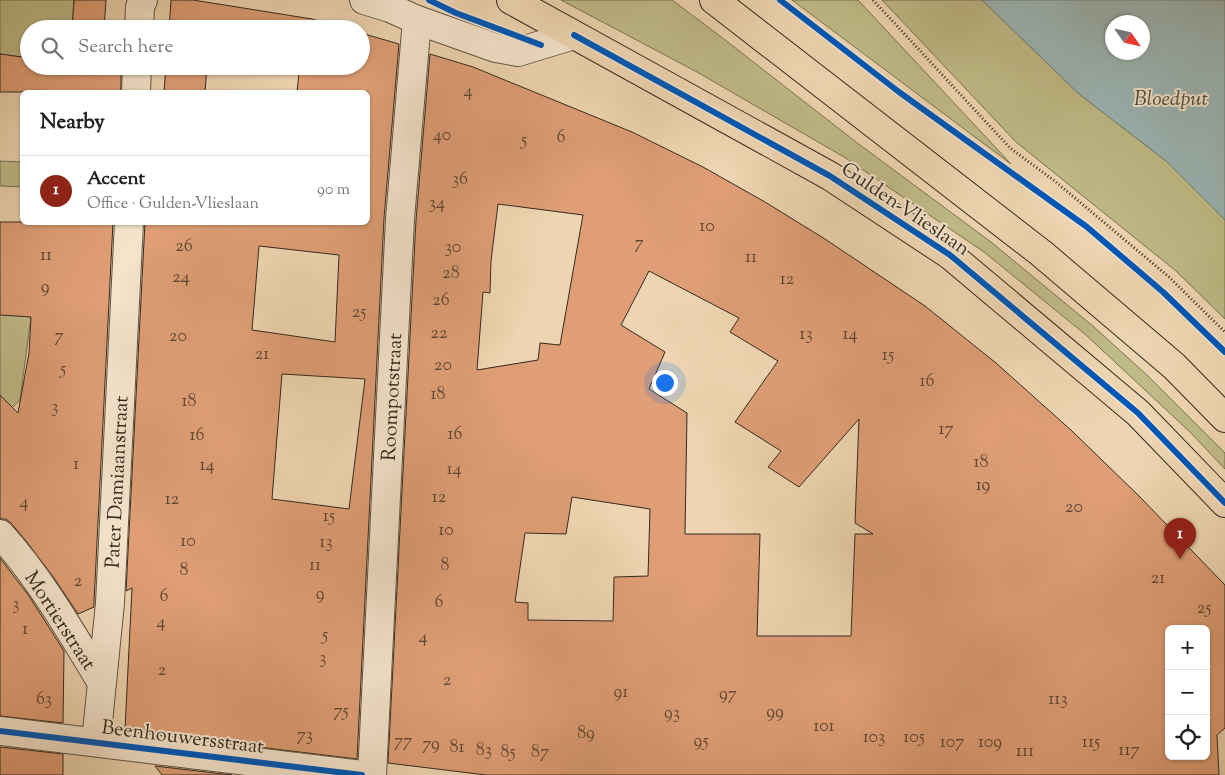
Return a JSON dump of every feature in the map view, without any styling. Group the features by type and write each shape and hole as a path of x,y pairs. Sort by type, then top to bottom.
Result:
{"main road":[{"name":"Gulden-Vlieslaan","path":"510,0 830,176 950,254 1138,413 1225,502"},
{"path":"714,0 1041,253 1174,366 1225,418"}],"street":[{"path":"139,20 140,7 143,0"},
{"path":"364,0 496,48 518,52 574,35"},
{"name":"Roompotstraat","path":"372,775 400,219 417,20"},
{"path":"136,90 137,75"},
{"name":"Pater Damiaanstraat","path":"96,742 110,603 129,225"},
{"name":"Mortierstraat","path":"0,534 16,552 66,624 102,683"},
{"name":"Beenhouwersstraat","path":"0,731 362,775"}],"path":[{"path":"873,0 1010,148 1056,182 1169,277 1225,332"}],"shaded area":[{"path":"0,0 74,0 73,20 20,20 20,57 0,54"},
{"path":"561,0 672,0 856,142 991,242 1094,327 1148,376 1225,453 1225,469 1190,432 1086,335 984,252 844,157 697,72"},
{"path":"792,0 858,0 1011,164"},
{"path":"882,0 982,0 1079,94 1165,160 1225,220 1225,319 1176,271 1016,142"},
{"path":"0,161 20,162 20,187 0,186"},
{"path":"0,313 31,317 20,400 12,408 0,395"}],"water":[{"name":"Bloedput","path":"982,0 1225,0 1225,220 1165,160 1079,94"}],"building":[{"path":"74,0 106,0 105,20 73,20"},
{"path":"171,0 193,0 315,20 170,20"},
{"path":"370,36 399,44 384,218 357,759 127,731 125,729 132,588 126,591 145,225 370,225 370,90 297,90 299,75 370,75","holes":["259,246 339,255 335,342 252,330","282,374 365,379 349,509 272,499"]},
{"path":"0,54 20,57 20,75 121,75 121,90 20,90 20,92 0,92"},
{"path":"430,54 473,67 632,132 703,167 825,239 925,306 996,363 1072,431 1139,496 1225,585 1225,728 1217,735 1219,775 486,775 388,763 416,220","holes":["498,204 583,215 560,345 540,343 538,360 477,370 483,292 490,293 491,261","649,271 739,318 730,332 778,361 735,422 781,451 768,467 799,487 859,419 855,523 873,534 855,534 851,636 757,636 760,534 685,534 687,413 649,389 665,352 621,325","572,497 650,509 648,576 614,577 613,621 528,620 528,603 515,602 525,533 566,534"]},
{"path":"165,75 206,75 205,90 164,90"},
{"path":"0,222 20,222 20,225 113,225 94,607 78,614 26,541 11,523 6,519 0,519 0,395 18,413 29,353 31,317 0,315"},
{"path":"0,558 29,596 64,651 63,723 0,716"},
{"path":"0,747 63,754 63,775 0,775"},
{"path":"155,766 232,775 162,775"}],"cycle path":[{"path":"429,0 456,13 541,45"},
{"path":"780,0 899,92 1087,227 1163,292 1225,352"},
{"path":"574,35 830,176 950,255 1138,413 1225,503"},
{"path":"0,731 362,775"}],"place":[{"name":"Accent","path":"1180,559"}]}
